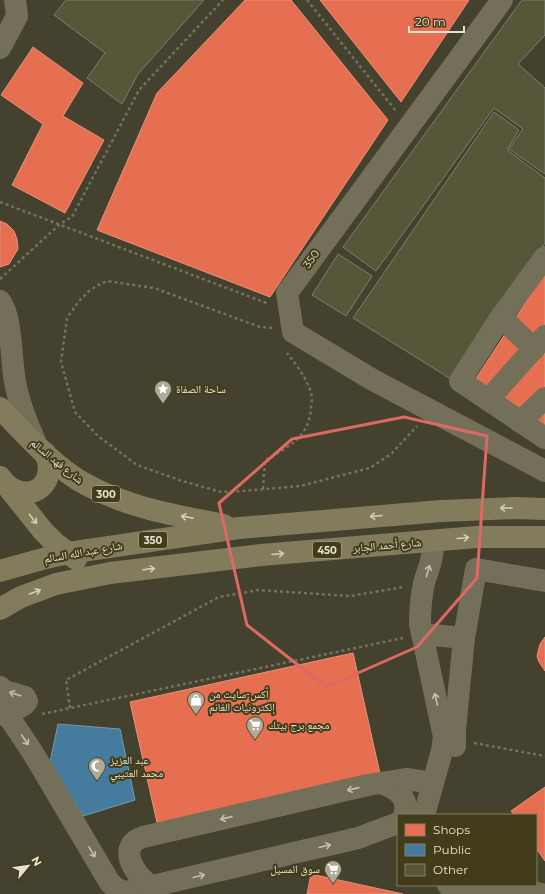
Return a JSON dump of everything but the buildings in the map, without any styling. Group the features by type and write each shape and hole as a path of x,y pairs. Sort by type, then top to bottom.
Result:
{"main road":[{"name":"شارع فهد السالم","path":"0,408 41,450 86,484 125,502 150,510 239,528"},
{"path":"3,481 13,490 20,493 27,493 41,487 46,482 50,467 48,460 41,450"},
{"path":"3,481 43,531 55,543 88,565 110,573"},
{"path":"239,528 441,510 545,508"},
{"name":"شارع عبد الله السالم","path":"0,571 68,553 239,528"},
{"name":"شارع أحمد الجابر","path":"110,573 261,555 477,537 545,537"},
{"path":"0,609 21,597 56,584 110,573"}],"street":[{"path":"0,48 17,16 15,0"},
{"name":"350","path":"502,0 286,293 293,332 373,380 545,471"},
{"path":"544,261 501,317 460,381 545,438"},
{"path":"0,301 3,304 7,318 15,382 23,414 41,450"},
{"path":"488,400 539,342 501,317"},
{"path":"520,422 545,398"},
{"path":"428,813 454,757 450,738 442,723 422,634 420,608 424,584 433,554 432,541"},
{"path":"428,813 433,783 442,751 455,730 464,638 476,569 545,581"},
{"path":"422,634 464,638"},
{"path":"0,688 25,697 27,702 20,709 0,709"},
{"path":"0,709 10,720 33,753 110,883 117,889 127,892 358,838 397,823"},
{"path":"153,887 146,884 138,875 131,863 130,850 134,841 143,837 368,786 406,779 433,783"},
{"path":"383,784 398,790 402,795 406,810 404,814"},
{"path":"452,886 488,894"},
{"path":"503,886 540,894"}],"path":[{"path":"0,279 60,224 72,217 139,90 223,0"},
{"path":"307,0 409,127"},
{"path":"0,202 289,312 274,328 260,327 154,288 107,281 89,291 79,301 67,318 61,362 75,412 98,436 137,465 179,480 221,492 300,486 370,468 391,454 431,411"},
{"path":"269,328 273,333"},
{"path":"263,489 265,460 286,448 301,436 311,417 312,394 302,373 286,350"},
{"path":"70,708 66,680 219,597 258,590 350,596 424,584"},
{"path":"40,714 422,634"},
{"path":"450,738 545,756"}],"highlighted area":[{"path":"404,417 487,436 477,578 417,647 326,687 247,625 219,503 292,439"}],"place":[{"name":"ساحة الصفاة","path":"163,404"},
{"name":"أكس-سايت من إلكترونيات الغانم","path":"196,715"},
{"name":"مجمع برج بيتك","path":"255,740"},
{"name":"عبد العزيز محمد العتيبي","path":"97,781"},
{"name":"سوق المسيل","path":"333,884"}]}
